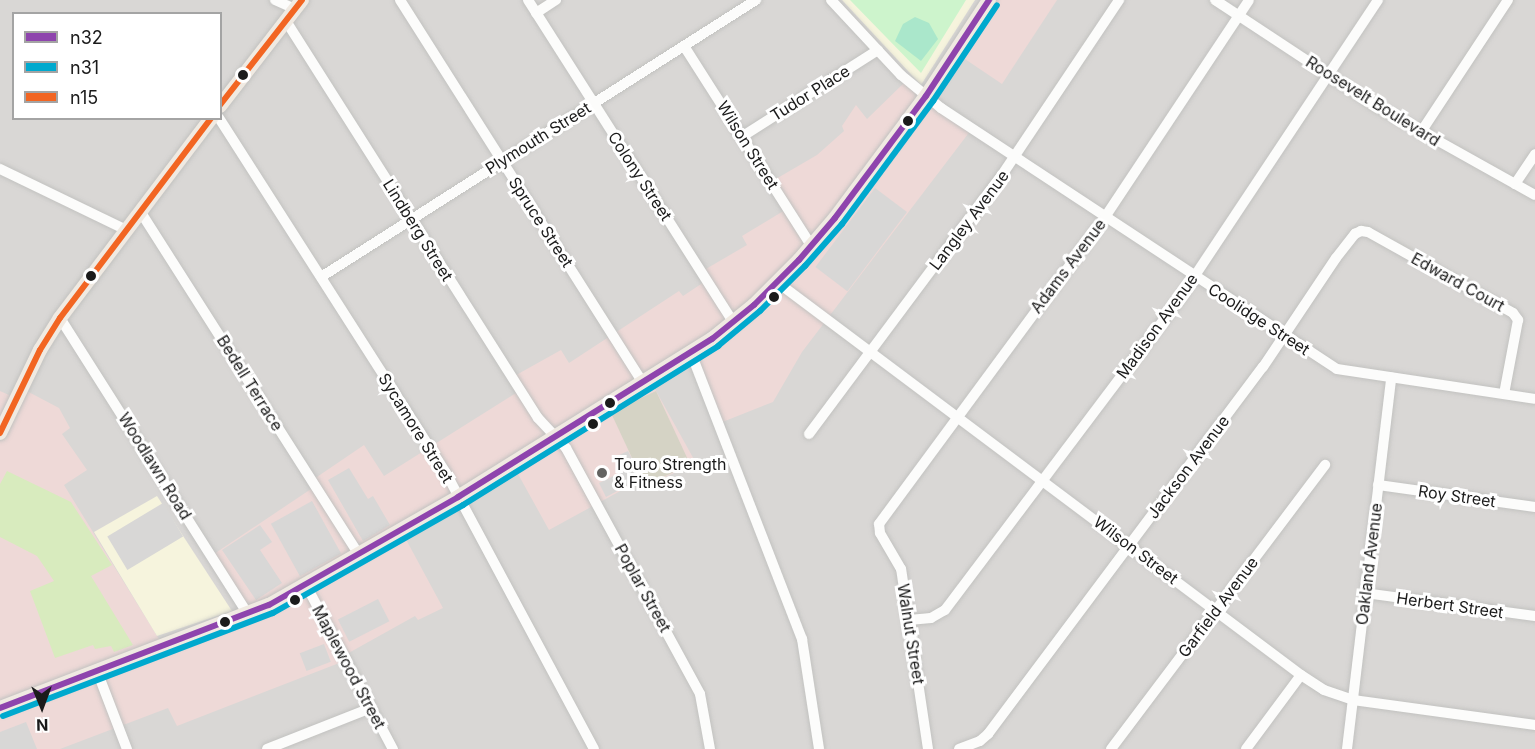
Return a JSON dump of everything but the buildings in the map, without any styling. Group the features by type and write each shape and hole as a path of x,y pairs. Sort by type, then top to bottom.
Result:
{"main road":[{"path":"0,708 248,614 306,585 458,497 644,383 733,322 777,282 811,245 926,96 989,0"},
{"path":"222,103 298,5"},
{"path":"0,433 40,350 60,318 211,120"}],"street":[{"path":"275,0 298,5"},
{"name":"Spruce Street","path":"400,0 644,383"},
{"name":"Colony Street","path":"528,0 733,322"},
{"path":"536,13 556,0"},
{"name":"Plymouth Street","path":"321,277 756,0"},
{"name":"Coolidge Street","path":"831,0 926,96 1337,369 1535,399"},
{"name":"Langley Avenue","path":"809,434 1015,156 1119,0"},
{"name":"Roosevelt Boulevard","path":"1215,0 1328,75 1420,132 1535,195"},
{"name":"Adams Avenue","path":"879,524 956,416 1105,217 1249,0"},
{"name":"Madison Avenue","path":"909,620 931,618 945,610 1194,276 1378,0"},
{"path":"1420,132 1508,0"},
{"name":"Lindberg Street","path":"286,21 538,418 556,435"},
{"name":"Wilson Street","path":"684,46 811,245"},
{"name":"Tudor Place","path":"743,136 878,50"},
{"name":"Sycamore Street","path":"213,120 321,277 458,497 594,749"},
{"path":"1515,184 1535,154"},
{"path":"0,170 126,230"},
{"name":"Bedell Terrace","path":"140,211 360,555"},
{"name":"Jackson Avenue","path":"959,749 980,741 988,734 1285,336 1336,258 1361,231"},
{"name":"Edward Court","path":"1361,231 1513,314 1518,320 1504,394"},
{"name":"Wilson Street","path":"777,282 1324,690 1353,699 1535,725"},
{"name":"Woodlawn Road","path":"60,318 248,614"},
{"path":"691,352 802,639 819,749"},
{"name":"Oakland Avenue","path":"1347,749 1391,378"},
{"name":"Poplar Street","path":"556,435 566,448 700,694 710,749"},
{"name":"Garfield Avenue","path":"1111,749 1325,465"},
{"name":"Roy Street","path":"1378,485 1535,507"},
{"name":"Walnut Street","path":"879,524 880,533 901,569 928,749"},
{"name":"Maplewood Street","path":"306,585 393,749"},
{"name":"Herbert Street","path":"1365,592 1535,616"},
{"path":"97,671 127,749"},
{"path":"1246,749 1301,675"},
{"path":"268,749 372,708"}],"shaded area":[{"path":"0,0 1535,0 1535,749 0,749"},
{"path":"842,0 975,0 921,85"},
{"path":"992,0 1057,0 1002,84 956,53"},
{"path":"906,81 971,130 802,352 773,402 720,423 693,353 650,380 696,463 648,485 644,478 549,530 513,465 402,532 443,608 418,620 415,616 345,655 347,660 177,726 168,708 60,749 0,749 0,391 18,399 23,389 59,408 70,428 62,434 87,470 64,485 162,644 247,616 211,556 314,487 311,481 364,445 384,476 516,393 509,379 561,350 569,363 679,291 683,296 704,282 699,273 747,245 742,236 785,210 769,183 817,155 844,131 842,126 856,105 867,119"},
{"path":"875,188 907,212 847,291 815,267"},
{"path":"656,391 690,464 645,486 611,412"},
{"path":"628,451 642,478 606,497 599,483 624,471 617,456"},
{"path":"349,468 368,499 373,496 390,525 363,541 328,480"},
{"path":"157,496 232,611 157,636 94,532"},
{"path":"312,501 341,553 300,576 271,524"},
{"path":"163,503 183,536 127,570 107,536"},
{"path":"260,525 272,542 260,550 282,583 256,600 222,550"},
{"path":"378,599 389,621 349,642 338,619"},
{"path":"324,644 331,662 307,671 300,653"},
{"path":"26,722 37,749 0,749 0,732"}],"green space":[{"path":"850,0 966,0 921,73"},
{"path":"915,17 929,23 938,39 921,61 895,41 903,24"},
{"path":"7,471 71,502 112,565 91,576 133,645 114,652 111,646 95,649 93,645 55,658 30,591 54,581 37,556 0,537 0,484"}],"transit line":[{"name":"n15","path":"222,102 302,0"},
{"name":"n32","path":"0,708 269,605 458,497 712,339 754,305 799,260 835,218 926,96 989,0"},
{"name":"n31","path":"3,716 273,613 463,505 718,346 760,311 805,266 842,224 933,101 997,5"},
{"name":"n15","path":"0,433 40,350 60,318 209,120"}],"place":[{"name":"Touro Strength & Fitness","path":"602,473"}]}
